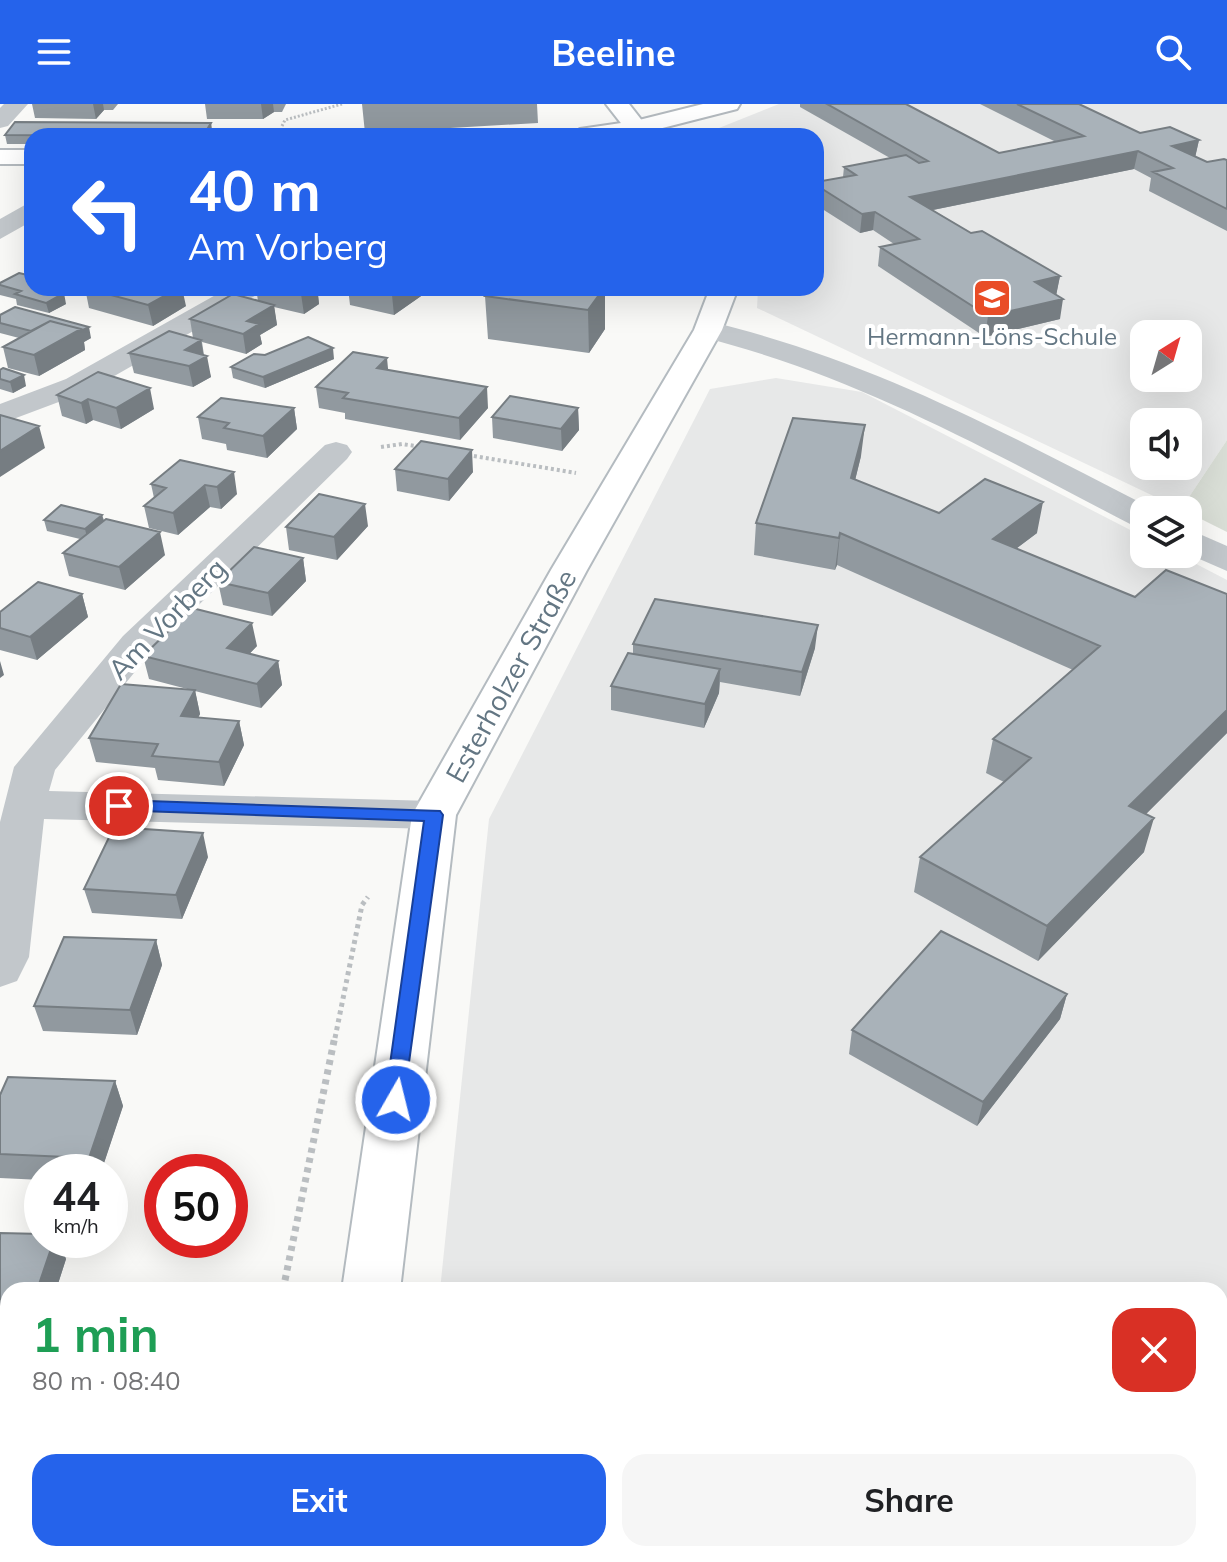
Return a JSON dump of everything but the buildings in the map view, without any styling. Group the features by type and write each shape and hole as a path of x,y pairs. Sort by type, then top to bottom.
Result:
{"main road":[{"path":"617,104 636,128"},
{"path":"652,128 729,104"},
{"path":"0,157 24,157"},
{"name":"Esterholzer Straße","path":"372,1282 434,815 708,330 721,296"}],"street":[{"path":"0,121 17,104"},
{"path":"0,231 24,214"},
{"path":"0,415 77,385 234,296"},
{"path":"708,330 762,341 869,380 1130,511"},
{"name":"Am Vorberg","path":"0,969 5,957 24,804 35,767 137,644 336,452"},
{"path":"1202,547 1227,560"},
{"path":"24,804 434,815"}],"path":[{"path":"282,126 285,120 342,104"},
{"path":"336,452 402,444 434,449"},
{"path":"465,454 621,480"},
{"path":"285,1282 362,905 371,894"}],"shaded area":[{"name":"Hermann-Löns-Schule","path":"779,104 1227,104 1227,440 1202,478 1202,408 1130,408 1130,480 1200,480 1190,496 1154,496 757,308 758,296 824,296 824,128 719,128"},
{"path":"776,378 862,392 1130,530 1130,568 1202,567 1227,580 1227,1282 441,1282 489,819 710,389"},
{"path":"1227,440 1227,532 1202,520 1202,496 1190,496"}],"place":[{"name":"Hermann-Löns-Schule","path":"992,298"}],"route":[{"path":"119,806 434,815 396,1100"}]}
